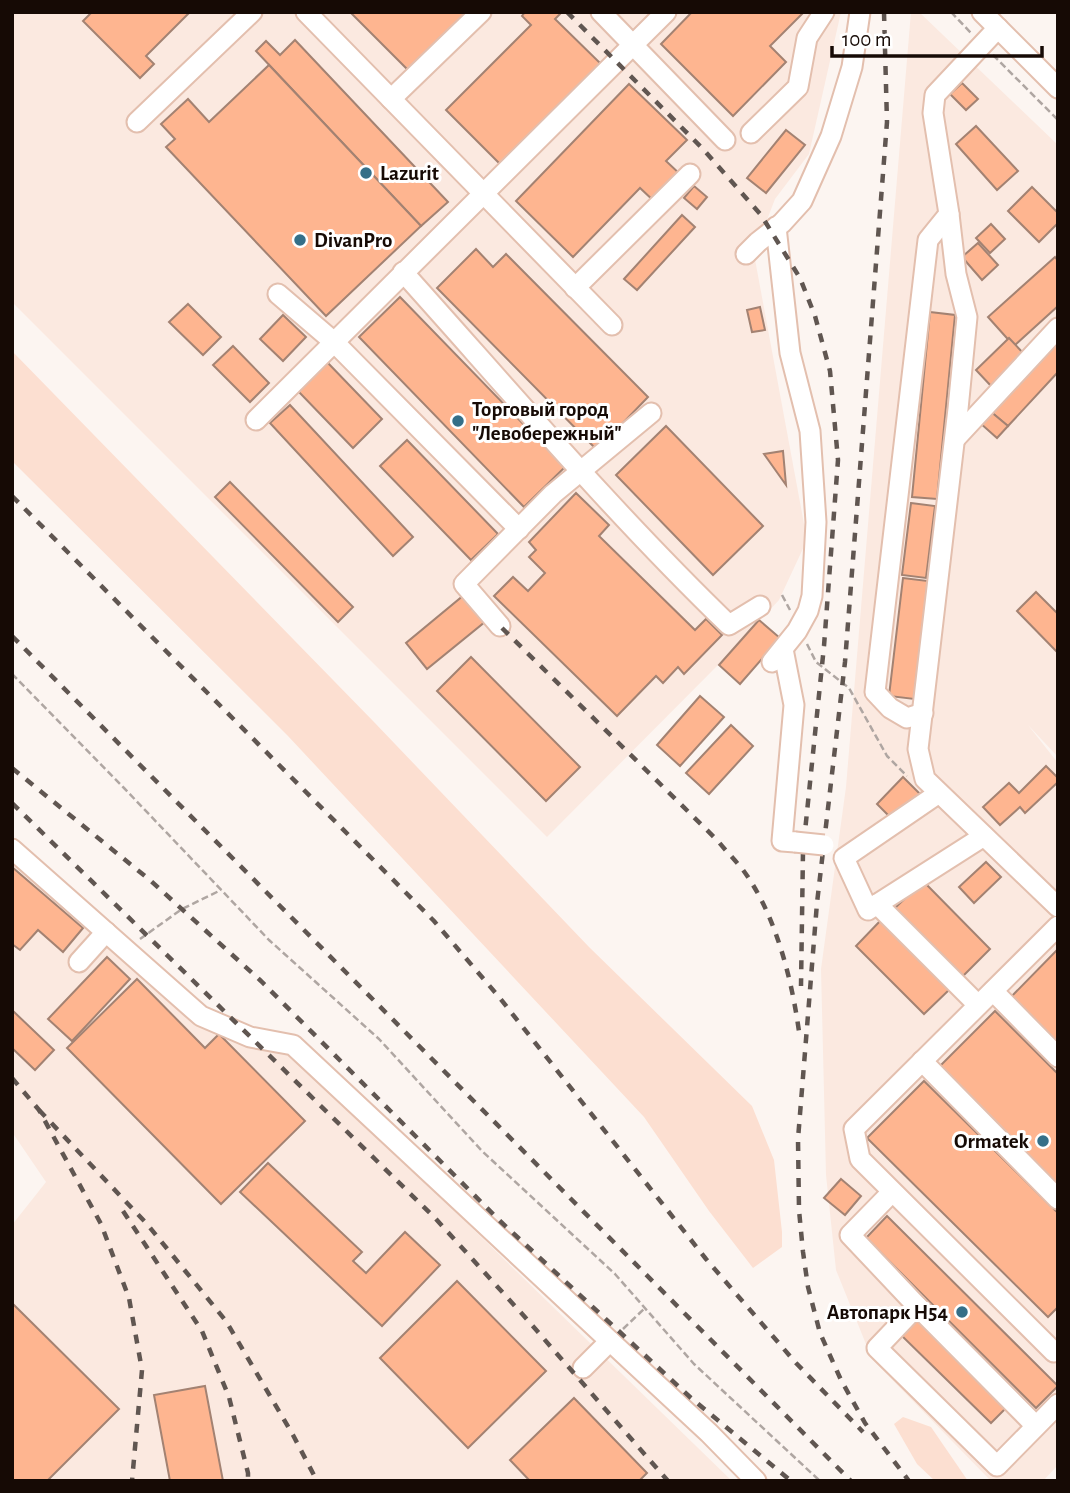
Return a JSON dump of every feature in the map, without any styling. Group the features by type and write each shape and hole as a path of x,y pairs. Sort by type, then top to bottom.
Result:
{"street":[{"path":"137,122 252,12"},
{"path":"306,12 612,326"},
{"path":"391,99 481,12"},
{"path":"601,12 724,139"},
{"path":"256,419 666,12"},
{"path":"751,133 798,87 807,38 824,12"},
{"path":"746,254 802,201 831,136 852,67 860,12"},
{"path":"982,12 1058,88"},
{"path":"998,29 935,95 933,113 950,214 956,274 967,317 918,749 925,779 934,796 984,836 1058,907"},
{"path":"575,288 690,174"},
{"path":"923,713 907,718 890,708 875,692 928,240 950,214"},
{"path":"776,228 790,353 810,431 817,522 813,596 799,628 777,656 794,705 782,841 859,848"},
{"path":"403,272 581,471 729,625 760,606"},
{"path":"278,294 334,342 519,529"},
{"path":"955,439 1058,328"},
{"path":"500,626 464,584 553,494 651,413"},
{"path":"934,796 844,858 868,910 984,836"},
{"path":"12,849 201,1016 250,1037 293,1045 709,1433 756,1481"},
{"path":"877,904 978,1005"},
{"path":"1057,1352 860,1159 854,1129 1058,926"},
{"path":"79,962 106,932"},
{"path":"993,990 1058,1057"},
{"path":"922,1061 1058,1199"},
{"path":"892,1192 850,1235 1036,1426"},
{"path":"917,1306 877,1348 997,1466 1058,1404"},
{"path":"583,1368 610,1340"}],"path":[{"path":"950,12 1058,120"},
{"path":"782,595 816,662 849,688 887,756 934,796"},
{"path":"12,674 269,940 379,1039 482,1152 615,1274 694,1364 820,1481"},
{"path":"124,949 182,909 221,890"},
{"path":"610,1340 645,1308"}],"shaded area":[{"name":"Торговый город \"Левобережный\"","path":"12,12 841,12 809,154 775,199 754,254 807,540 779,600 547,837 12,302"},
{"path":"911,12 919,12 1058,145 1058,757 1028,725 1058,763 1058,1465 1043,1481 991,1481 872,1359 836,1270 826,1175 821,969 846,787"},
{"path":"12,351 589,947 752,1106 774,1160 782,1247 753,1268 709,1211 644,1117 288,736 12,461"},
{"path":"12,863 182,1010 294,1055 732,1481 12,1481 12,1225 46,1182 12,1132"},
{"path":"903,1417 931,1427 968,1481 935,1481 917,1464 894,1424"}],"building":[{"path":"92,12 190,12 146,56 154,64 140,78 83,21"},
{"path":"350,12 470,12 410,72"},
{"path":"525,12 559,12 555,19 601,64 501,165 446,110 531,25 522,16"},
{"path":"692,12 804,12 770,46 786,62 733,116 661,44"},
{"path":"295,40 448,202 421,226 256,51 266,41 280,55"},
{"path":"269,65 421,226 326,316 166,147 175,139 161,124 188,99 209,122"},
{"path":"962,83 978,99 966,110 950,94"},
{"path":"629,84 687,140 666,161 682,176 656,203 640,188 573,257 516,201"},
{"path":"976,126 1018,171 997,190 956,144"},
{"path":"786,130 805,145 766,193 747,178"},
{"path":"694,186 707,197 697,209 684,198"},
{"path":"1032,187 1058,213 1058,223 1039,242 1008,211"},
{"path":"682,215 695,227 637,290 624,279"},
{"path":"991,224 1005,239 990,253 976,238"},
{"path":"978,243 998,265 982,280 962,257"},
{"path":"476,249 493,267 506,254 648,397 597,450 437,288"},
{"path":"1055,257 1058,261 1058,306 1014,346 988,317"},
{"path":"400,297 565,467 524,507 359,337"},
{"path":"188,304 221,337 203,355 169,322"},
{"path":"760,307 765,330 752,332 747,310"},
{"path":"930,312 955,315 937,499 912,497"},
{"path":"283,315 306,337 283,361 260,339"},
{"path":"1058,337 1058,372 1008,426 990,411"},
{"path":"1009,338 1025,355 992,387 976,370"},
{"path":"233,346 269,383 250,402 213,365"},
{"path":"327,362 382,419 353,448 298,391"},
{"path":"290,405 413,537 393,556 270,423"},
{"path":"990,411 1008,426 997,438 980,423"},
{"path":"666,426 763,526 713,575 616,475"},
{"path":"407,440 498,534 471,560 380,466"},
{"path":"783,451 786,485 764,454"},
{"path":"230,482 353,607 338,622 215,497"},
{"path":"576,493 609,525 599,536 695,630 706,619 722,635 684,674 678,667 663,683 656,676 617,716 494,596 513,577 528,591 545,573 529,557 536,550 529,542"},
{"path":"911,503 935,506 926,578 902,575"},
{"path":"903,578 928,581 914,699 889,696"},
{"path":"1036,592 1058,614 1058,653 1017,611"},
{"path":"464,595 486,621 427,669 406,643"},
{"path":"759,620 780,638 740,684 719,665"},
{"path":"471,657 580,767 546,801 437,691"},
{"path":"700,696 724,717 680,766 657,745"},
{"path":"731,725 753,746 709,794 686,773"},
{"path":"1046,766 1058,778 1058,782 1025,813 1020,807 1000,825 983,807 1009,783 1019,793"},
{"path":"903,777 921,795 894,821 877,804"},
{"path":"986,862 1001,877 974,903 959,887"},
{"path":"12,867 83,928 63,952 38,930 20,950 12,944"},
{"path":"923,881 990,949 963,976 895,908"},
{"path":"882,919 951,988 924,1014 856,946"},
{"path":"1058,949 1058,1050 1008,1000"},
{"path":"107,957 130,979 72,1041 48,1019"},
{"path":"137,979 205,1048 219,1034 305,1121 221,1204 67,1048"},
{"path":"12,1010 54,1050 35,1070 12,1048"},
{"path":"995,1011 1058,1074 1058,1192 936,1070"},
{"path":"924,1081 1058,1213 1058,1307 1048,1317 867,1138"},
{"path":"268,1163 362,1252 353,1261 366,1273 405,1232 440,1265 382,1326 240,1192"},
{"path":"841,1179 861,1196 845,1215 824,1198"},
{"name":"Автопарк Н54","path":"887,1216 1058,1386 1036,1408 866,1238"},
{"path":"457,1281 546,1371 468,1448 380,1358"},
{"path":"12,1303 119,1409 47,1481 12,1481"},
{"path":"919,1316 1009,1405 991,1423 901,1335"},
{"path":"205,1386 223,1481 170,1481 154,1395"},
{"path":"574,1398 647,1473 639,1481 530,1481 510,1460"}],"railway":[{"path":"567,12 703,149 761,215 800,278 815,316 830,371 838,460 824,646 803,851 801,986"},
{"path":"884,12 887,122 845,662 817,903 798,1139 799,1210 808,1287 820,1333 841,1380 865,1423 909,1481"},
{"path":"12,496 434,921 499,997 706,1259 796,1363 863,1432"},
{"path":"502,628 718,841 743,870 765,908 782,951 800,1039"},
{"path":"12,636 851,1481"},
{"path":"12,768 151,881 261,981 500,1221 691,1398 791,1481"},
{"path":"12,803 435,1218 668,1481"},
{"path":"12,1078 39,1110 101,1224 129,1298 142,1370 132,1481"},
{"path":"39,1110 147,1224 226,1321 317,1481"},
{"path":"123,1211 202,1331 229,1397 248,1481"}],"place":[{"name":"Lazurit","path":"366,173"},
{"name":"DivanPro","path":"300,240"},
{"name":"Торговый город \"Левобережный\"","path":"458,421"},
{"name":"Ormatek","path":"1043,1141"},
{"name":"Автопарк Н54","path":"962,1312"}]}
